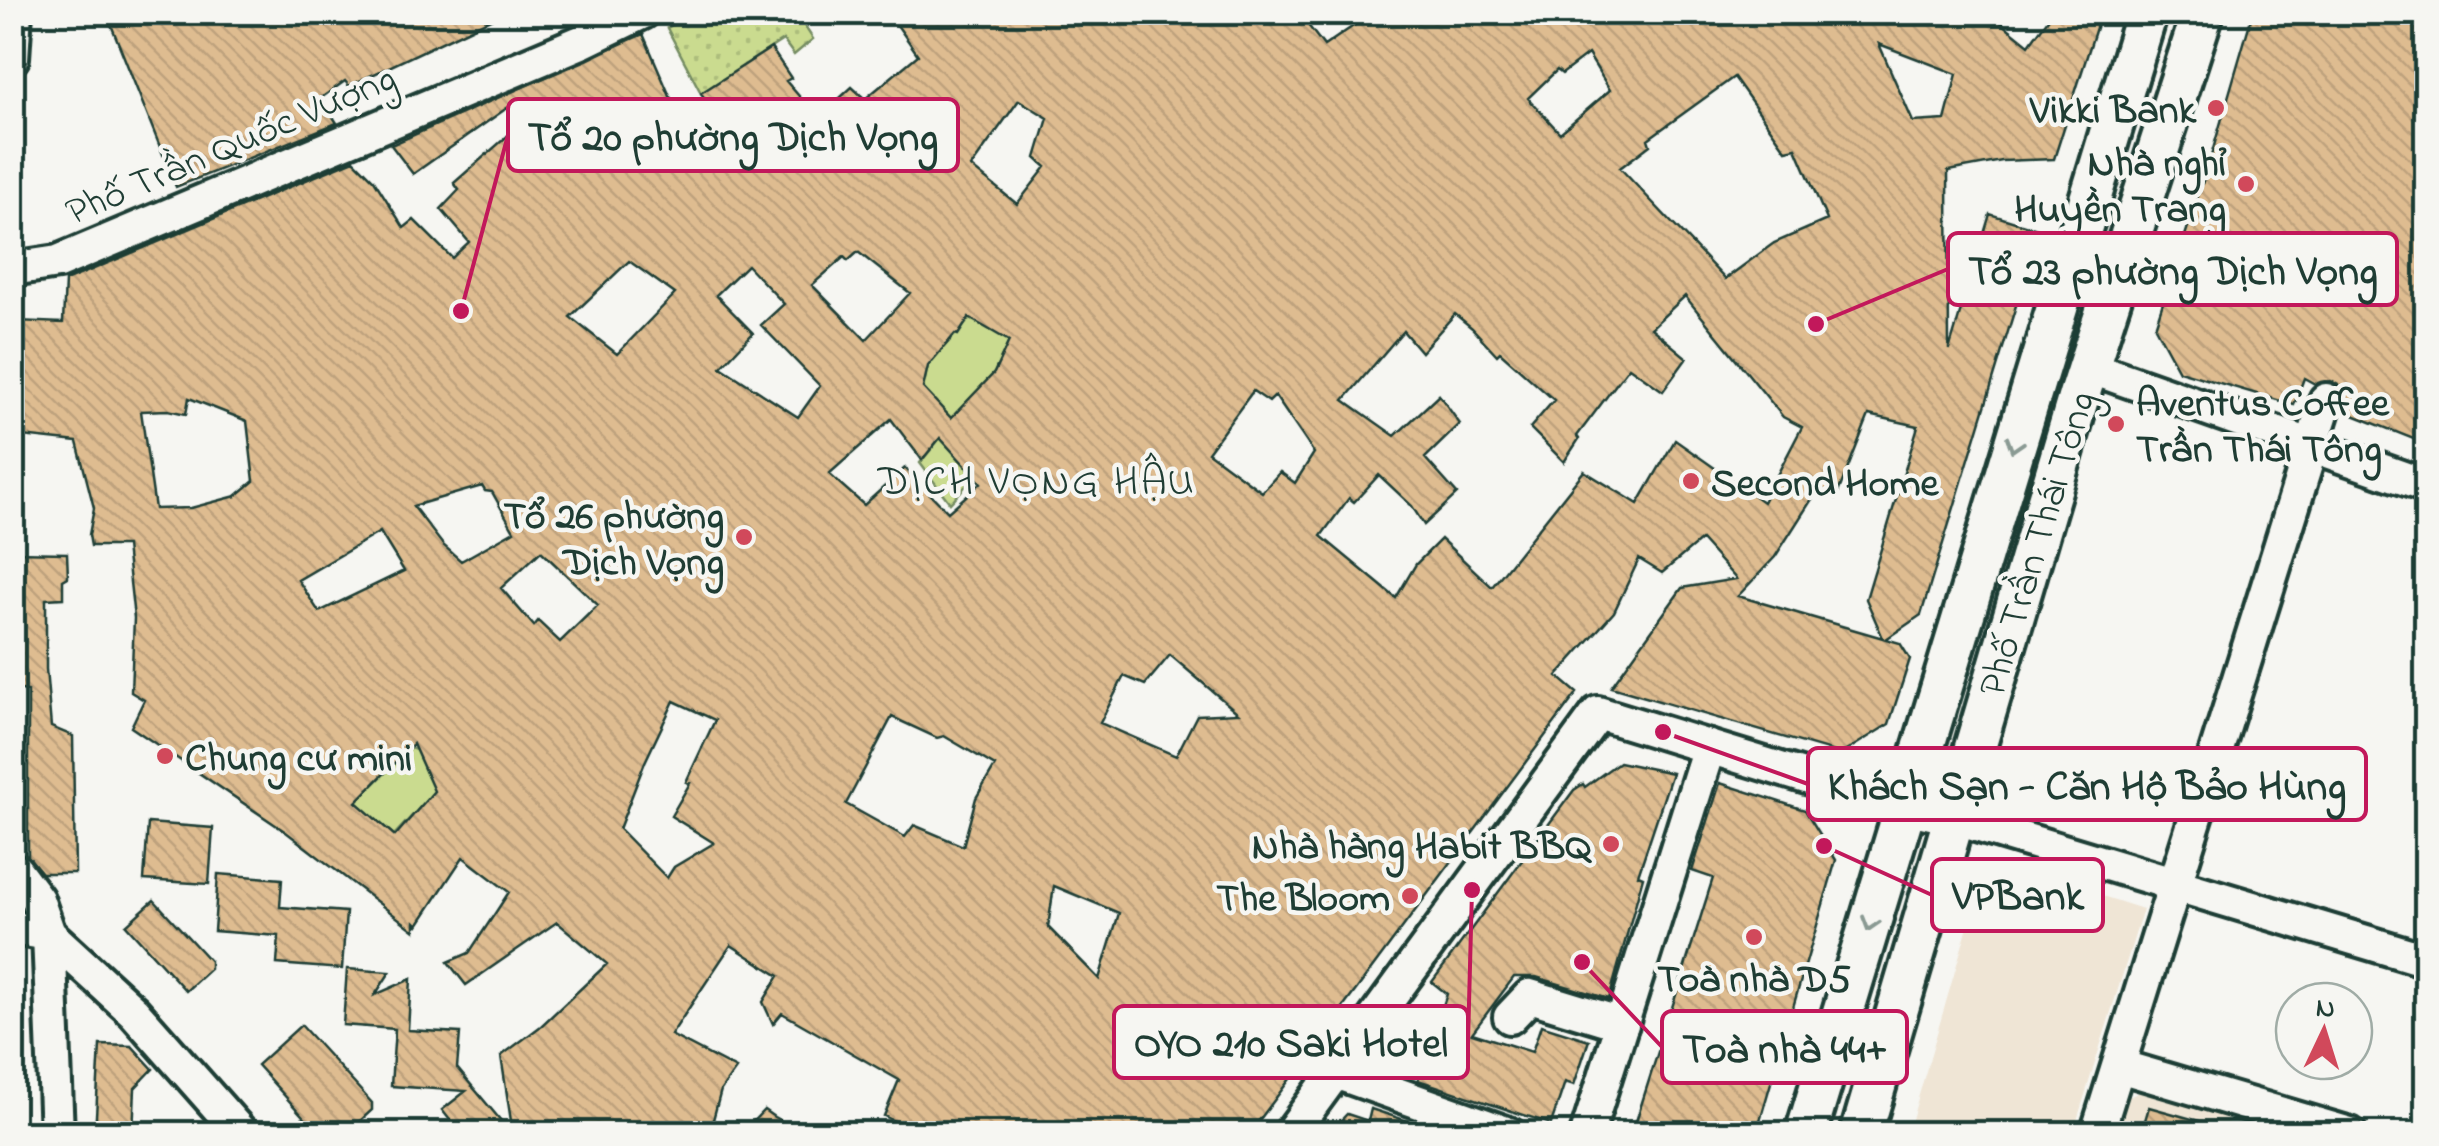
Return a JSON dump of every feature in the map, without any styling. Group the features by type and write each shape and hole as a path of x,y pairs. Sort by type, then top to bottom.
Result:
{"main road":[{"name":"Phố Trần Thái Tông","path":"1806,1134 2148,12"},
{"name":"Phố Trần Thái Tông","path":"1861,1134 2088,368 2203,12"},
{"path":"2043,352 2088,368"}],"street":[{"path":"12,58 15,12"},
{"name":"Phố Trần Quốc Vượng","path":"12,270 58,262 581,42 643,12"},
{"path":"2088,368 2426,486"},
{"path":"2097,1134 2326,400"},
{"path":"1290,1134 1598,713 1904,808 1954,818 2426,960"},
{"path":"1587,1134 1709,747"},
{"path":"16,870 36,899 50,934 57,1134"},
{"path":"12,928 50,934 134,1012 242,1134"},
{"path":"1510,1017 1530,996 1622,1024"},
{"path":"2118,1066 2350,1134"},
{"path":"1335,1072 1509,1134"}],"shaded area":[{"path":"2017,869 2143,909 2073,1133 1908,1133 1973,909"},
{"path":"2140,1092 2228,1118 2230,1134 2117,1134 2129,1097"}],"green space":[{"path":"694,13 796,13 813,39 794,55 783,40 701,93 667,28"},
{"path":"1028,302 994,373 957,412 975,476 950,503 920,463 954,421 923,388 928,364 970,319"},
{"path":"410,748 416,750 436,790 394,835 328,793 357,801"}],"building":[{"path":"106,12 505,12 349,86 345,81 321,98 337,123 176,187"},
{"path":"888,12 1298,12 1324,46 1374,12 1988,12 2029,45 2053,12 2101,12 2054,159 2002,161 1948,171 1949,350 1990,214 2037,229 2037,237 1921,615 1886,639 1900,643 1910,659 1889,724 1841,754 1611,687 1682,588 1736,579 1701,540 1662,573 1639,559 1614,612 1557,676 1577,693 1249,1134 921,1134 884,1116 899,1080 782,1013 773,1024 763,1002 779,976 731,945 671,1035 736,1069 721,1090 713,1120 738,1134 644,1134 628,1124 625,1134 513,1134 501,1056 541,1026 607,964 557,922 466,985 448,962 469,953 509,892 463,857 418,925 415,922 415,931 286,832 131,727 144,700 131,692 134,618 126,546 91,546 94,508 77,442 12,435 17,321 63,323 65,281 354,160 374,180 404,228 414,220 452,258 469,242 441,209 459,190 454,183 520,125 507,108 413,174 391,145 643,34 697,159 730,137 701,93 771,48 791,78 786,81 818,118 852,87 865,99 918,55","holes":["1879,44 1957,74 1945,120 1913,122","1588,54 1610,90 1560,133 1528,98 1557,70 1562,74","1734,77 1786,150 1796,148 1827,220 1774,243 1725,279 1620,168 1650,145 1648,139","1019,100 1048,118 1036,158 1046,167 1017,204 971,167","858,252 910,293 866,340 812,285 844,257 848,261","629,261 675,294 617,354 570,317","747,265 784,304 761,325 820,386 798,417 721,367 753,333 716,295","1685,296 1783,417 1802,427 1763,502 1675,440 1638,504 1584,471 1492,587 1441,539 1416,564 1396,598 1321,536 1349,498 1354,502 1379,475 1412,506 1424,525 1457,494 1425,458 1460,424 1439,395 1395,436 1344,400 1403,331 1421,352 1455,314 1497,355 1500,352 1554,400 1530,428 1564,462 1579,439 1577,436 1629,367 1663,391 1687,358 1651,328","969,318 1009,341 994,373 951,418 923,388 928,366","1253,391 1269,402 1275,396 1314,453 1295,483 1280,472 1262,492 1208,452","189,398 247,421 254,481 236,496 191,508 155,509 141,411 186,414","1869,415 1918,426 1866,599 1883,638 1738,596 1775,557 1819,488 1836,498","891,419 922,460 940,438 981,483 948,512 905,468 864,505 829,474","482,486 492,492 514,531 461,561 443,545 413,506","380,532 404,571 319,612 298,580","541,551 598,605 560,642 538,621 534,626 501,588","1170,655 1238,713 1197,715 1176,756 1100,723 1124,676 1145,685","674,701 715,720 686,782 690,783 671,816 714,843 674,867 667,878 619,829","892,717 937,738 944,736 995,766 976,798 963,846 914,825 905,837 846,804","413,744 434,791 395,836 356,802","1054,886 1119,913 1099,979 1048,927","1186,1007 1224,1024 1208,1071 1170,1058"]},
{"path":"2253,12 2426,12 2426,444 2348,413 2350,406 2345,403 2345,395 2331,381 2315,384 2304,378 2294,405 2179,371 2155,327"},
{"path":"12,552 67,553 68,577 63,580 63,598 46,599 46,669 51,727 73,736 75,873 42,873 28,856 28,691 14,689 16,607"},
{"path":"1619,762 1672,773 1638,875 1643,877 1609,999 1536,977 1514,977 1472,1033 1532,1052 1541,1025 1589,1040 1574,1085 1565,1082 1551,1124 1418,1080 1447,994 1432,982 1574,790 1583,784 1585,787"},
{"name":"Toà nhà D5","path":"1720,783 1805,810 1836,860 1756,1134 1632,1134 1713,878 1692,871"},
{"path":"148,823 213,828 209,884 144,880"},
{"path":"218,874 282,879 280,907 346,912 342,969 277,964 279,936 214,931"},
{"path":"154,900 210,961 210,969 186,991 126,925"},
{"path":"347,969 390,972 375,995 411,979 408,1030 460,1033 457,1068 512,1134 461,1134 442,1110 466,1091 391,1086 395,1029 343,1025"},
{"path":"301,1025 372,1103 372,1110 346,1134 319,1134 257,1065"},
{"path":"100,1045 132,1046 153,1069 135,1088 133,1134 95,1134"},
{"path":"2149,1107 2224,1128 2223,1134 2141,1134"},
{"path":"1371,1109 1435,1130 1434,1134 1328,1134 1347,1114 1368,1121"},
{"path":"764,1110 774,1117 805,1134 741,1134"}],"place":[{"name":"Vikki Bank","path":"2216,108"},
{"name":"Nhà nghỉ Huyền Trang","path":"2246,184"},
{"name":"Tổ 20 phường Dịch Vọng","path":"461,311"},
{"name":"Tổ 23 phường Dịch Vọng","path":"1816,324"},
{"name":"Aventus Coffee Trần Thái Tông","path":"2116,424"},
{"name":"Second Home","path":"1691,481"},
{"name":"Tổ 26 phường Dịch Vọng","path":"744,537"},
{"name":"Khách Sạn - Căn Hộ Bảo Hùng","path":"1663,732"},
{"name":"Chung cư mini","path":"165,756"},
{"name":"Nhà hàng Habit BBQ","path":"1611,844"},
{"name":"VPBank","path":"1824,846"},
{"name":"OYO 210 Saki Hotel","path":"1472,890"},
{"name":"The Bloom","path":"1410,896"},
{"name":"Toà nhà D5","path":"1754,937"},
{"name":"Toà nhà 44+","path":"1582,962"}],"district":[{"name":"DỊCH VỌNG HẬU","path":"1037,479"}]}
